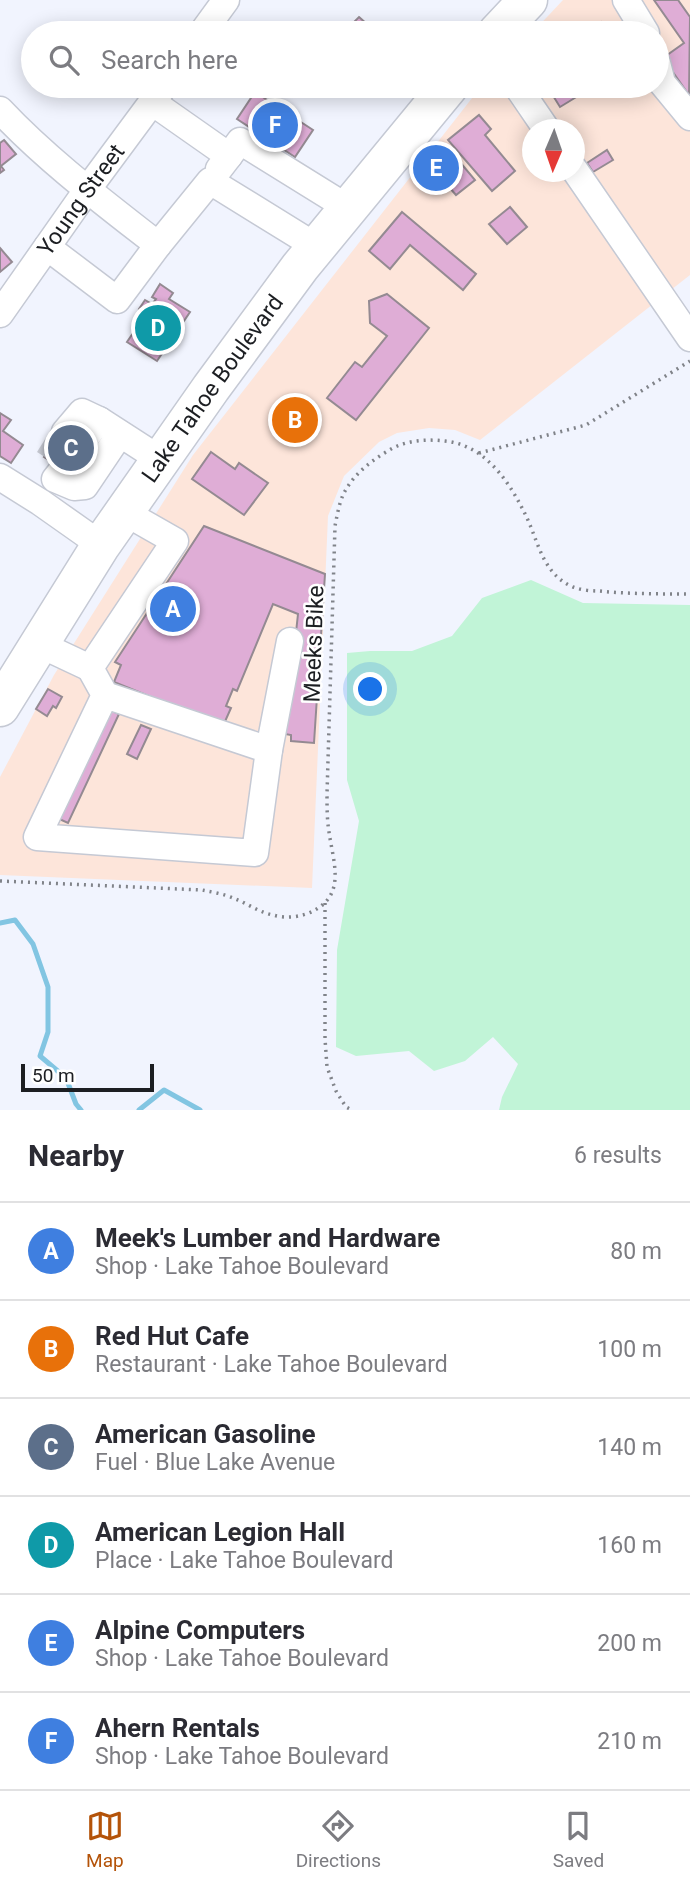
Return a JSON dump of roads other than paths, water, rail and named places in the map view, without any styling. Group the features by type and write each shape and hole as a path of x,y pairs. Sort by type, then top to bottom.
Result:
{"highway":[{"path":"508,21 528,0"},
{"name":"Lake Tahoe Boulevard","path":"0,707 101,545 219,377 317,247 439,98"}],"street":[{"path":"211,21 226,0"},
{"path":"626,0 639,21"},
{"path":"669,91 690,117"},
{"name":"Young Street","path":"0,314 155,98"},
{"path":"163,98 229,156"},
{"path":"525,98 540,119"},
{"path":"0,110 24,135 87,190 158,246"},
{"path":"47,247 117,300 240,141 348,208"},
{"path":"210,181 317,247"},
{"path":"584,182 690,338"},
{"path":"74,437 82,412 161,460"},
{"path":"40,502 55,469 74,487 85,486 109,427"},
{"path":"0,477 101,545"},
{"path":"90,668 175,541 124,512"},
{"path":"105,695 37,836 255,853 269,750 290,642"},
{"path":"39,644 90,668 105,695 269,750"}],"waterway":[{"path":"0,923 15,920 33,944 48,987 48,1032 40,1056 66,1078 81,1110"},
{"path":"139,1110 164,1090 200,1110"}],"tunnel":[{"path":"48,459 65,432"}],"place":[{"name":"Ahern Rentals","path":"275,125"},
{"name":"Alpine Computers","path":"436,168"},
{"name":"American Legion Hall","path":"158,328"},
{"name":"Red Hut Cafe","path":"295,420"},
{"name":"American Gasoline","path":"71,448"},
{"name":"Meek's Lumber and Hardware","path":"173,609"}]}
